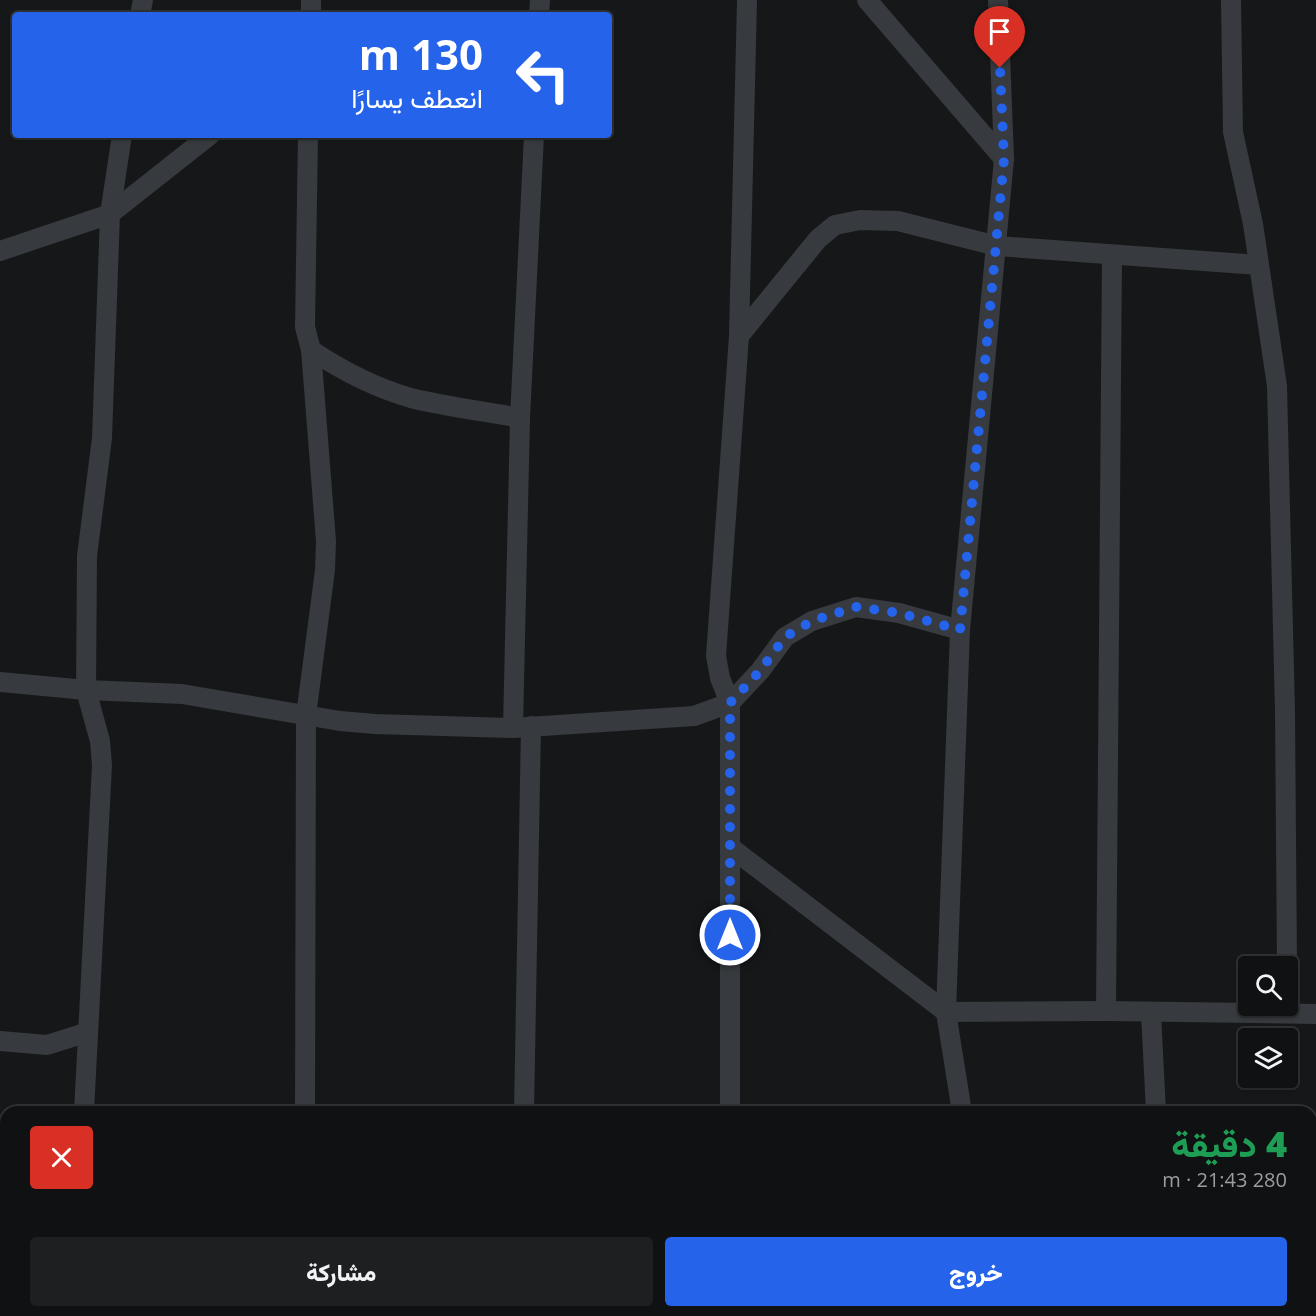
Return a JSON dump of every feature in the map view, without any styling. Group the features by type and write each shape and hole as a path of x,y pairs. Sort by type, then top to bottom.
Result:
{"street":[{"path":"730,1106 730,703 720,678 716,656 739,336 747,0"},
{"path":"867,0 1004,159"},
{"path":"961,1106 946,1012 960,630 1004,159 998,0"},
{"path":"1231,0 1233,132 1253,224 1277,386 1285,711 1287,956"},
{"path":"84,1106 102,765 100,741 86,690 87,556 102,438 110,214 122,138"},
{"path":"0,251 110,214 206,138"},
{"path":"305,1106 306,716 325,570 326,541 311,350 305,327 308,138"},
{"path":"524,1106 520,418 534,138"},
{"path":"739,336 818,239 835,225 860,220 898,221 997,246 1259,265"},
{"path":"1106,1011 1112,255"},
{"path":"311,350 334,365 390,391 412,398 520,418"},
{"path":"0,682 86,690 182,694 306,716 375,724 522,727 694,716 730,703 760,671 785,637 812,621 856,607 899,613 960,630"},
{"path":"730,847 946,1012 1151,1013 1238,1007"},
{"path":"1298,1008 1316,1014"},
{"path":"1151,1013 1156,1106"},
{"path":"0,1041 47,1045 88,1032"}],"route":[{"path":"730,935 730,703 760,671 785,637 812,621 856,607 899,613 960,630 1004,159 1000,68"}]}
